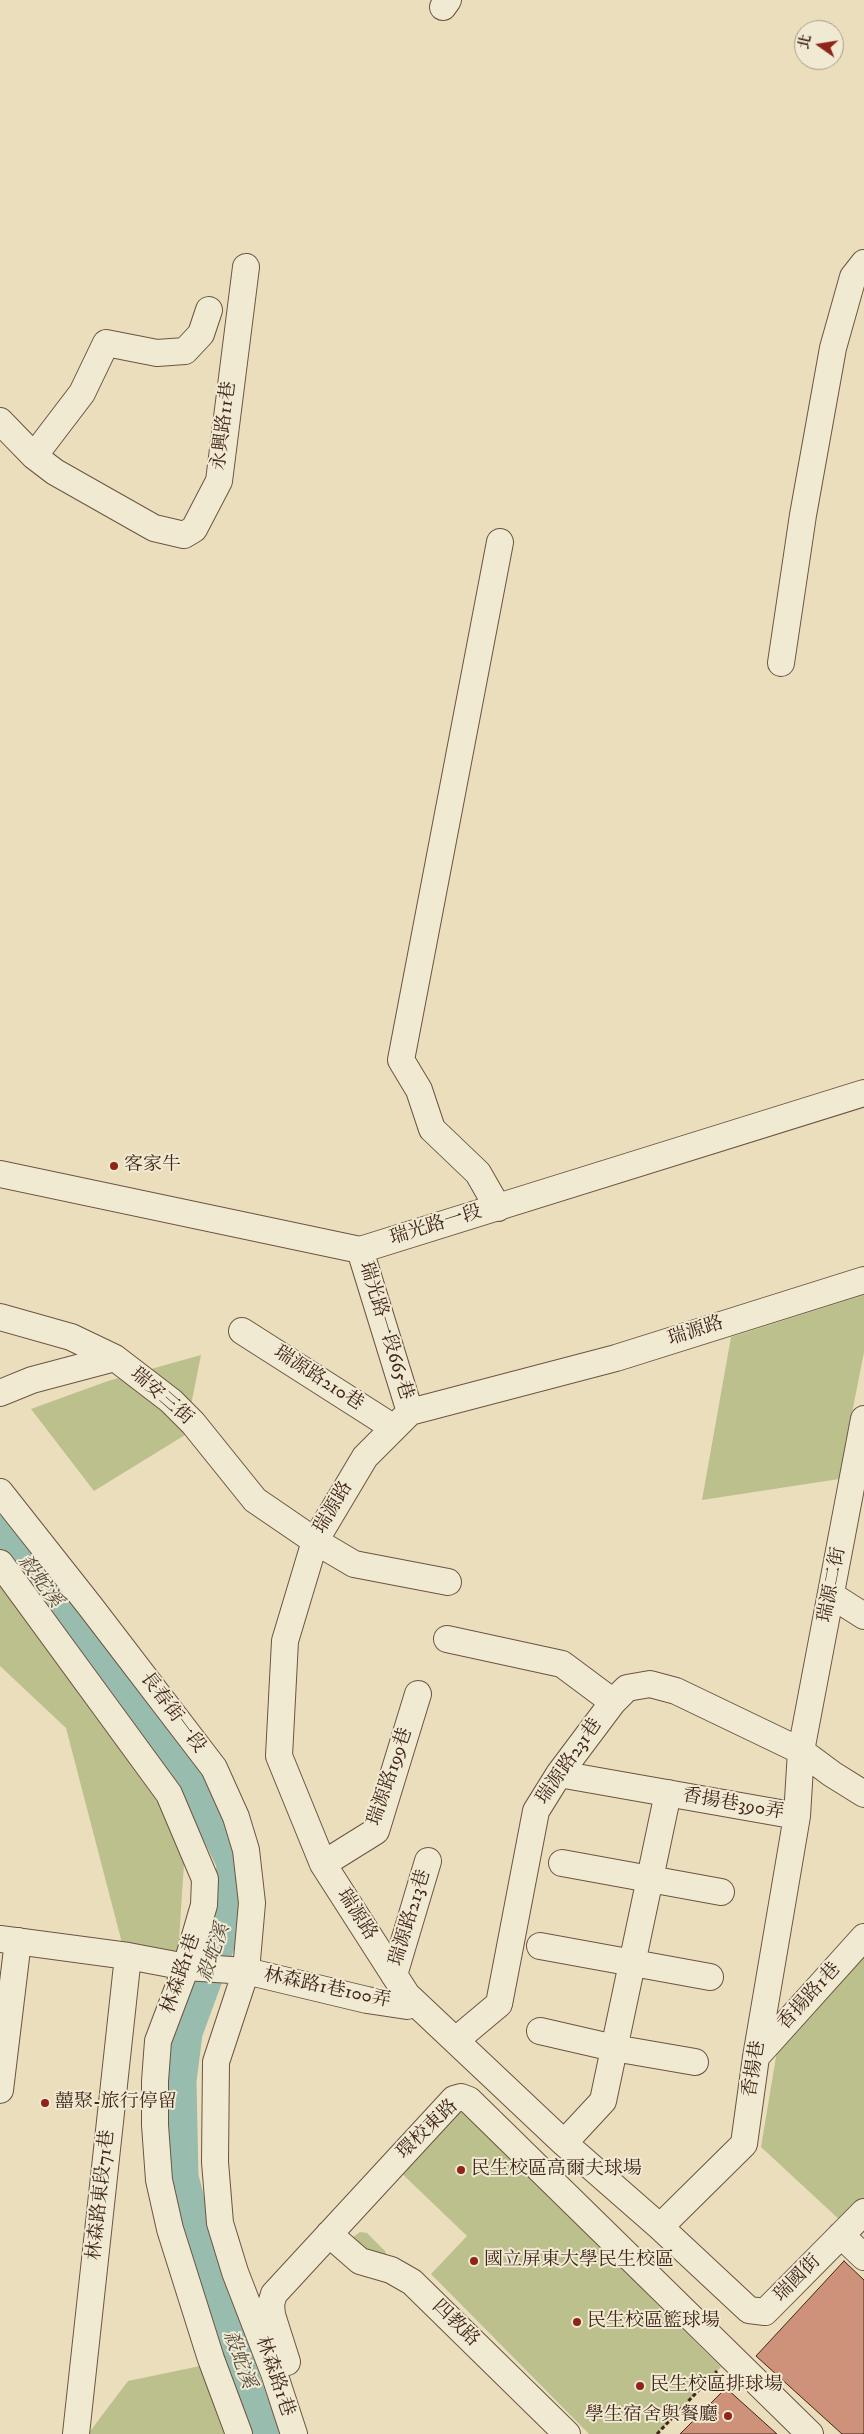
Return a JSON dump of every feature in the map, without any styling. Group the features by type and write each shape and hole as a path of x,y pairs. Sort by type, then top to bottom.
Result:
{"street":[{"path":"781,663 803,515 833,348 853,277 864,263"},
{"name":"永興路11巷","path":"0,422 34,456 55,472 154,528 184,535 194,529 219,481 246,267"},
{"path":"34,456 82,393 106,343 157,354 185,351 201,334 209,310"},
{"path":"498,1208 478,1173 432,1129 419,1090 401,1060 500,542"},
{"name":"瑞光路一段","path":"0,1174 360,1250 864,1094"},
{"name":"瑞光路一段665巷","path":"360,1250 402,1420"},
{"name":"瑞源路","path":"456,2040 407,1995 323,1864 279,1756 285,1641 315,1541 364,1457 402,1420 616,1358 864,1280"},
{"name":"瑞安三街","path":"0,1317 71,1337 115,1358 171,1401 193,1423 255,1500 315,1541 354,1564 448,1582"},
{"name":"瑞源路210巷","path":"242,1331 402,1420"},
{"path":"0,1392 32,1380 115,1358"},
{"name":"瑞源二街","path":"801,1751 864,1419"},
{"name":"長春街一段","path":"0,1492 214,1768 236,1817 246,1850 252,1903 246,1971"},
{"name":"林森路1巷","path":"0,1563 169,1794 205,1879 204,1905 186,1967 158,2041 155,2081 155,2125 159,2180 173,2239 211,2359 239,2434"},
{"path":"831,1595 864,1616"},
{"path":"447,1639 562,1664 613,1702"},
{"name":"瑞源路231巷","path":"456,2040 499,2004 536,1811 559,1774 613,1702 627,1688 650,1684 676,1691 801,1751 832,1774 864,1794"},
{"name":"瑞源路199巷","path":"323,1864 376,1831 418,1694"},
{"name":"香揚巷","path":"660,2227 744,2144 756,2057 797,1816 801,1751"},
{"name":"香揚巷390弄","path":"559,1774 797,1816"},
{"path":"564,2143 602,2101 668,1793"},
{"name":"瑞源路213巷","path":"394,1975 428,1861"},
{"path":"562,1864 721,1892"},
{"name":"香揚路1巷","path":"756,2057 864,1937"},
{"path":"0,2090 9,1940"},
{"name":"林森路1巷100弄","path":"9,1940 128,1956 186,1967 246,1971 367,2000 407,2006"},
{"path":"540,1946 632,1965 710,1977"},
{"name":"林森路東段71巷","path":"76,2434 128,1956"},
{"name":"林森路1巷","path":"246,1971 216,2062 215,2162 220,2223 235,2272 274,2373 294,2434"},
{"path":"540,2030 614,2048 695,2062"},
{"path":"456,2040 564,2143 660,2227"},
{"name":"環校東路","path":"311,2434 272,2315 271,2304 274,2294 454,2099 466,2098 810,2434"},
{"name":"瑞國街","path":"660,2227 749,2310 765,2312 864,2212"},
{"name":"四教路","path":"330,2234 360,2261 391,2270 412,2282 566,2434"},
{"path":"842,2235 864,2257"}],"path":[{"path":"657,2434 731,2356"}],"green space":[{"path":"864,1295 864,1352 839,1479 702,1500 731,1337"},
{"path":"201,1355 185,1435 94,1491 31,1409 108,1381"},
{"path":"0,1579 168,1817 184,1864 178,1955 122,1943 66,1728 0,1666"},
{"path":"864,1957 864,2200 842,2222 761,2147 777,2051"},
{"path":"458,2102 721,2367 657,2434 589,2434 431,2274 467,2236 394,2166"},
{"path":"360,2232 367,2233 385,2251 389,2260 349,2246 353,2237"},
{"path":"205,2365 232,2434 88,2434 128,2381"}],"building":[{"path":"844,2261 864,2280 864,2434 842,2434 756,2356"},
{"name":"學生宿舍與餐廳","path":"726,2388 777,2434 680,2434"}],"waterway":[{"name":"殺蛇溪","path":"0,1531 193,1783 232,1863 228,1921 187,2033 181,2081 183,2177 212,2288 264,2434"}],"place":[{"name":"客家牛","path":"114,1166"},
{"name":"囍聚-旅行停留","path":"45,2103"},
{"name":"民生校區高爾夫球場","path":"461,2170"},
{"name":"國立屏東大學民生校區","path":"474,2261"},
{"name":"民生校區籃球場","path":"577,2322"},
{"name":"民生校區排球場","path":"640,2386"},
{"name":"學生宿舍與餐廳","path":"728,2416"}]}
